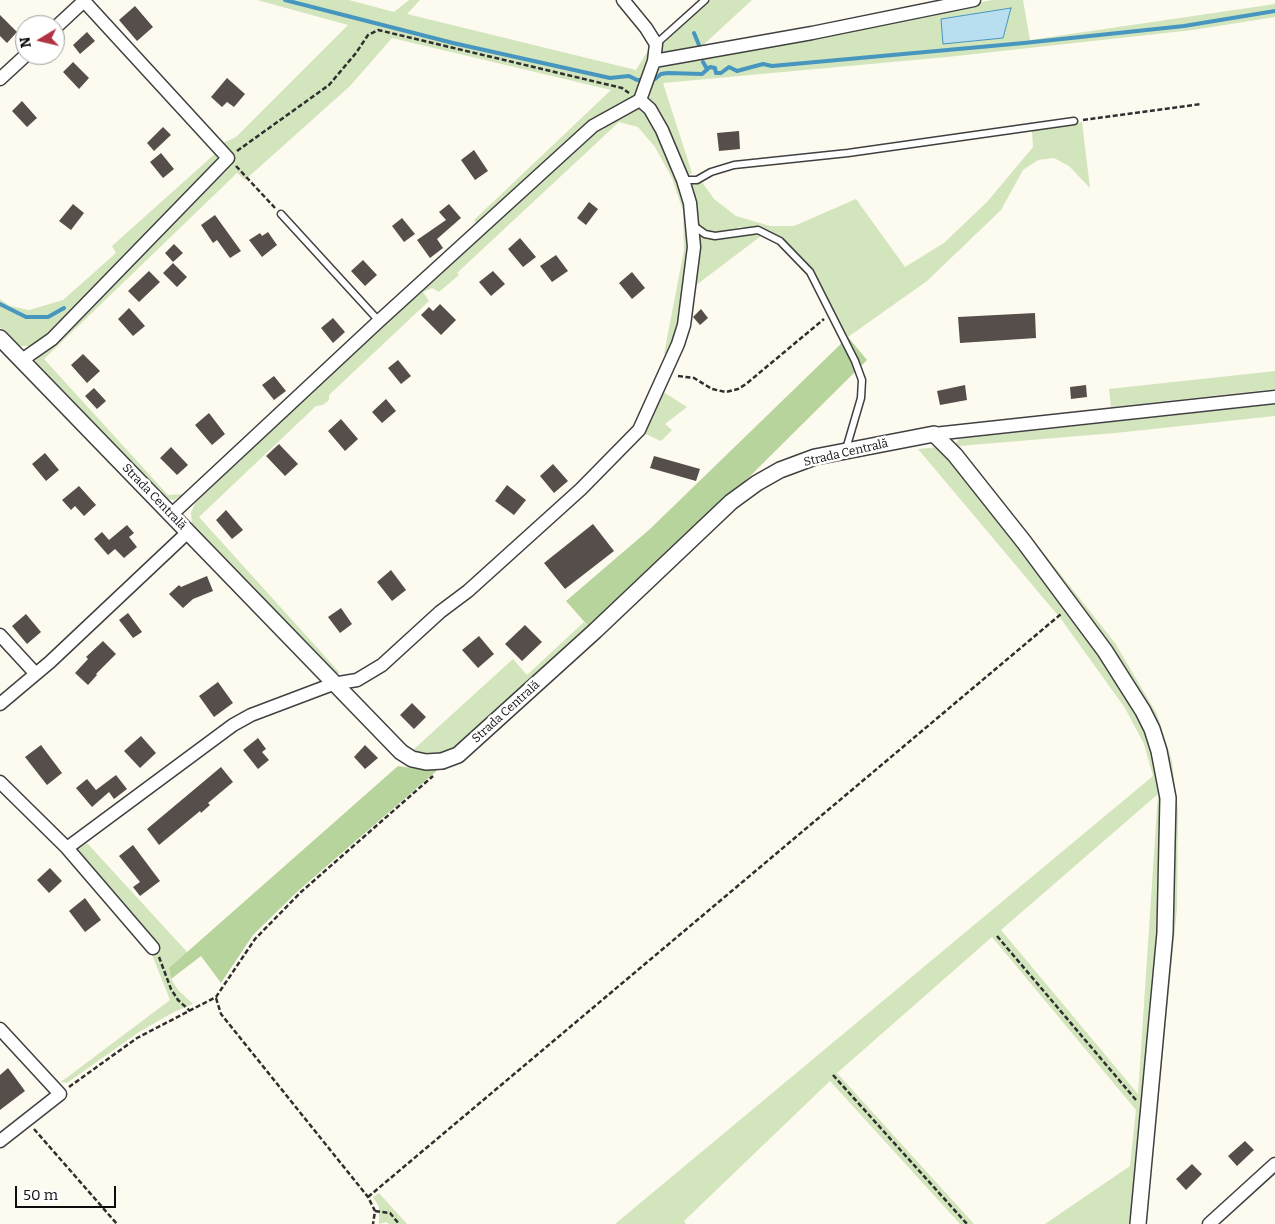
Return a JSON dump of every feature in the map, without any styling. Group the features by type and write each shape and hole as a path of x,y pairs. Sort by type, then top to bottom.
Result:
{"street":[{"path":"172,515 379,321 593,126 642,94 652,66 656,44 646,28 623,0"},
{"path":"652,66 972,0"},
{"path":"22,360 52,339 228,158 84,1 65,19"},
{"path":"0,79 15,65"},
{"path":"66,848 234,725 251,715 333,684 357,680 382,665 440,612 468,591 581,488 639,430 678,344 684,324 694,247 694,226 683,180 662,130 642,94"},
{"name":"Strada Centrală","path":"0,338 333,684 401,752 412,759 426,762 442,761 458,755 595,631 731,502 757,483 780,470 815,457 934,434 1275,397"},
{"path":"934,434 954,455 1013,527 1105,651 1143,711 1152,729 1164,772 1168,798 1165,933 1138,1224"},
{"path":"0,704 50,662 188,532"},
{"path":"0,635 35,673"},
{"path":"0,782 66,848 153,948"},
{"path":"0,1029 60,1094 0,1141"},
{"path":"1209,1224 1275,1164"}],"lane":[{"path":"656,44 704,0"},
{"path":"683,180 697,180 711,172 734,165 848,153 1074,121"},
{"path":"281,214 379,321"},
{"path":"694,226 705,234 715,236 758,230 780,241 810,272 862,380 861,398 846,451"}],"path":[{"path":"281,214 228,158 329,85 356,53 368,34 378,30 642,94"},
{"path":"1074,121 1201,104"},
{"path":"662,378 680,376 694,378 712,389 726,392 738,389 831,313"},
{"path":"368,1197 1072,605"},
{"path":"60,1094 137,1038 216,997 254,939 302,892 436,774"},
{"path":"997,936 1148,1115"},
{"path":"153,948 171,989 178,1000 190,1011"},
{"path":"216,997 221,1014 368,1197 375,1211 373,1224"},
{"path":"833,1075 967,1224"},
{"path":"26,1120 117,1224"},
{"path":"375,1211 390,1213 399,1224"}],"green space":[{"path":"257,0 349,0 394,12 409,0 420,0 407,14 636,70 649,49 649,61 634,100 477,224 474,220 611,90 392,38 350,86 245,180 237,173 44,359 168,495 185,494 174,500 167,499 34,362 231,166 235,159 223,143 236,137 348,25"},
{"path":"709,0 752,0 701,47 658,56 661,46"},
{"path":"992,0 1023,0 1030,40 1275,4 1275,17 1193,30 947,57 663,83 692,173 686,176 649,100 651,84 659,66"},
{"path":"637,107 646,111 680,180 691,246 681,324 672,351 664,354 684,250 683,211 672,178 655,147 638,127 619,122 457,273 459,275 439,292 432,288 423,292 429,301 329,395 329,400 323,405 316,406 199,517 340,673 334,674 192,524 191,513 195,503 406,303 593,132"},
{"path":"1082,122 1090,188 1069,166 1054,158 1038,160 1023,170 1001,210 927,281 848,337 812,269 782,238 759,228 740,227 722,232 710,232 699,225 687,183 702,182 714,199 736,216 770,226 794,226 856,199 905,267 944,243 987,202 1033,147 1032,131"},
{"path":"217,152 217,161 51,334 35,346 18,346 0,327 0,299 10,306 29,310 63,300 116,253 112,246"},
{"path":"698,233 705,238 715,240 738,234 756,233 761,236 691,289"},
{"path":"848,337 867,360 733,493 590,628 566,601 650,529"},
{"path":"1275,371 1275,389 1111,407 1109,389"},
{"path":"662,391 687,407 665,424 672,430 661,441 643,433"},
{"path":"1275,404 1275,416 1115,433 959,446 1115,643 1157,714 1172,761 1178,811 1177,908 1154,1144 1149,1149 1166,982 1163,748 954,446 959,439"},
{"path":"939,447 1102,653 1145,724 1163,789 1164,856 1135,1224 1045,1224 1130,1166 1136,1110 992,937 837,1073 974,1224 960,1224 830,1081 684,1221 686,1224 615,1224 1153,776 1144,744 1125,708 1061,619 918,449","holes":["1158,794 1138,1094 1001,930"]},
{"path":"584,622 590,628 457,747 445,754 428,755 413,750 513,659 527,675"},
{"path":"398,766 424,770 441,767 299,890 253,935 221,983 201,956 171,979 169,968"},
{"path":"87,843 188,953 169,969 171,979 178,990 193,1004 174,1012 139,1032 67,1083 61,1082 170,1000 151,952 74,851"},
{"path":"379,1193 407,1224 389,1224 386,1222 379,1224 379,1207 373,1197"}],"water":[{"path":"1011,8 1003,38 943,44 941,19"}],"building":[{"path":"135,6 153,27 137,41 119,20"},
{"path":"0,15 15,30 15,34 7,43 0,36"},
{"path":"87,32 95,41 80,54 73,45"},
{"path":"73,62 89,78 79,89 63,72"},
{"path":"227,78 245,94 234,107 227,102 222,107 211,97"},
{"path":"22,101 37,118 27,127 12,111"},
{"path":"163,127 171,135 154,151 147,143"},
{"path":"739,131 740,149 719,151 717,133"},
{"path":"474,150 488,171 475,180 461,160"},
{"path":"161,153 174,169 163,178 150,162"},
{"path":"589,202 598,209 586,225 577,218"},
{"path":"73,204 84,213 71,230 59,221"},
{"path":"449,204 461,218 437,239 443,248 430,258 417,240 446,220 439,212"},
{"path":"215,215 241,251 230,258 217,240 213,243 201,225"},
{"path":"402,218 415,234 404,242 392,226"},
{"path":"268,232 277,245 262,257 249,240 260,233 262,236"},
{"path":"520,238 536,257 523,267 508,249"},
{"path":"174,244 183,253 173,262 165,253"},
{"path":"556,255 568,271 552,282 540,266"},
{"path":"363,260 377,275 365,286 351,271"},
{"path":"173,263 187,277 177,287 163,273"},
{"path":"149,271 160,282 139,302 128,291"},
{"path":"493,271 505,284 491,296 479,282"},
{"path":"632,272 645,288 632,299 619,283"},
{"path":"440,304 456,320 441,335 421,315 429,307 433,311"},
{"path":"129,308 145,326 133,336 118,319"},
{"path":"701,309 708,318 700,325 693,317"},
{"path":"1035,313 1036,338 960,343 958,317"},
{"path":"333,318 345,332 333,343 321,328"},
{"path":"83,354 100,371 87,383 71,365"},
{"path":"398,360 411,376 401,384 388,368"},
{"path":"274,376 286,391 274,400 262,385"},
{"path":"965,385 967,400 940,405 937,391"},
{"path":"1086,385 1087,397 1071,399 1070,387"},
{"path":"94,388 106,401 97,409 85,396"},
{"path":"386,399 396,411 382,423 372,412"},
{"path":"209,413 225,434 212,445 195,425"},
{"path":"341,419 358,439 345,451 328,431"},
{"path":"279,444 298,464 285,476 266,456"},
{"path":"171,447 188,465 177,475 160,458"},
{"path":"45,453 59,470 46,481 32,464"},
{"path":"654,456 700,469 696,481 650,468"},
{"path":"553,464 568,481 554,493 540,476"},
{"path":"507,485 526,500 514,515 495,501"},
{"path":"79,486 96,505 84,516 75,506 71,510 62,500"},
{"path":"226,510 243,530 232,539 216,520"},
{"path":"593,524 614,551 565,589 544,563"},
{"path":"127,525 134,533 129,537 137,547 124,558 115,549 108,555 94,539 102,532 109,540"},
{"path":"391,570 406,590 392,601 377,582"},
{"path":"207,576 213,591 193,599 183,608 169,594 179,585 181,587"},
{"path":"341,608 352,624 340,633 328,617"},
{"path":"128,613 142,632 133,638 119,620"},
{"path":"26,614 41,632 27,644 12,626"},
{"path":"525,625 542,642 522,661 505,644"},
{"path":"479,636 494,654 478,668 462,650"},
{"path":"103,641 116,654 88,685 75,673 88,659 86,657"},
{"path":"218,682 233,703 214,717 199,696"},
{"path":"412,703 426,717 414,729 400,715"},
{"path":"141,736 156,753 140,768 124,751"},
{"path":"258,738 266,749 262,752 269,760 258,769 243,750"},
{"path":"41,745 62,773 47,785 25,757"},
{"path":"365,745 378,758 365,769 354,757"},
{"path":"221,767 233,782 208,803 210,805 201,813 200,811 159,845 147,829"},
{"path":"116,775 127,789 114,799 109,792 92,807 76,788 87,779 96,790"},
{"path":"133,845 160,881 140,896 133,887 140,882 119,856"},
{"path":"50,868 62,881 49,893 37,880"},
{"path":"85,898 101,920 85,932 69,911"},
{"path":"8,1068 25,1091 0,1110 0,1075"},
{"path":"1245,1141 1254,1150 1237,1166 1228,1156"},
{"path":"1192,1164 1202,1174 1186,1190 1176,1179"}],"waterway":[{"path":"285,0 453,43 610,78 629,76 637,80 655,79 661,74 668,73 702,74 710,67 715,68 716,73 721,73 729,67 737,71 763,64 772,66 1184,26 1275,11"},
{"path":"694,33 699,45"},
{"path":"703,62 707,69"},
{"path":"0,304 26,317 48,317 64,308"}]}
